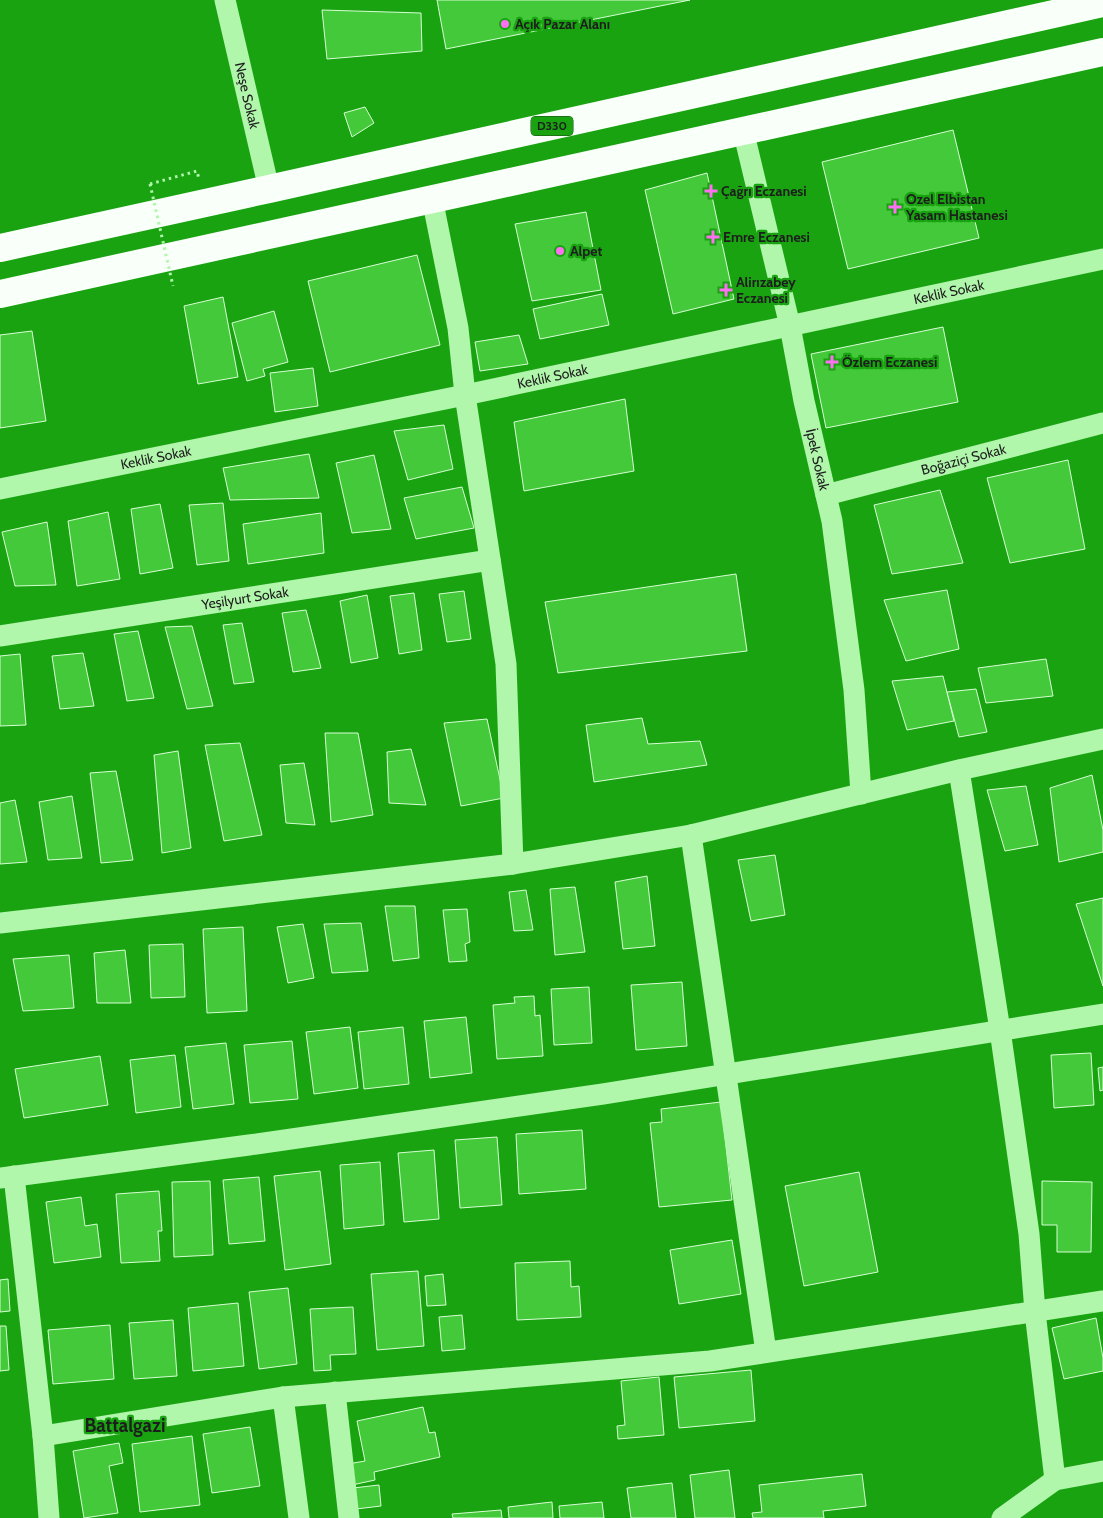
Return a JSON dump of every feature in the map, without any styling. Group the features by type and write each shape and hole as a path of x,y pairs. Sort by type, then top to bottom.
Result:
{"main road":[{"name":"D330","path":"0,248 1092,3"},
{"path":"0,294 1103,52"}],"street":[{"name":"Neşe Sokak","path":"225,0 269,189"},
{"name":"İpek Sokak","path":"744,130 790,326 804,401 832,521 854,690 861,794"},
{"path":"432,198 458,328 465,395 506,664 513,864"},
{"name":"Keklik Sokak","path":"0,488 465,395 1103,259"},
{"name":"Boğaziçi Sokak","path":"826,495 1103,423"},
{"name":"Yeşilyurt Sokak","path":"0,636 490,560"},
{"path":"0,923 513,864 690,835 959,770 1103,739"},
{"path":"959,770 1000,1030 1029,1234 1035,1312 1055,1480"},
{"path":"690,835 727,1074 766,1352"},
{"path":"49,1518 43,1436 7,1177 278,1141 603,1094 1103,1014"},
{"path":"43,1436 283,1396 710,1361 1103,1301"},
{"path":"336,1392 349,1518"},
{"path":"283,1396 299,1518"},
{"path":"1002,1518 1055,1480 1103,1471"}],"path":[{"path":"173,286 150,184 197,171"}],"building":[{"name":"Açık Pazar Alanı","path":"437,0 690,0 446,49"},
{"path":"322,10 421,13 422,51 327,59"},
{"path":"365,107 374,123 352,137 344,113"},
{"path":"953,130 979,238 848,269 822,162"},
{"path":"707,173 734,299 673,314 645,190"},
{"path":"586,212 601,290 532,301 515,224"},
{"path":"417,255 440,345 330,372 308,281"},
{"path":"602,294 609,325 540,339 533,309"},
{"path":"223,297 238,377 198,384 184,306"},
{"path":"274,311 288,362 263,369 265,376 247,381 232,323"},
{"path":"943,327 958,402 826,428 811,354"},
{"path":"32,331 46,421 0,428 0,335"},
{"path":"519,335 528,364 480,371 475,342"},
{"path":"313,368 318,406 275,412 270,373"},
{"path":"625,399 634,471 524,491 514,422"},
{"path":"444,425 453,469 408,480 394,431"},
{"path":"309,454 319,498 230,500 223,468"},
{"path":"374,455 391,529 352,533 336,463"},
{"path":"1068,460 1085,549 1010,563 987,478"},
{"path":"462,487 474,528 416,539 404,498"},
{"path":"940,490 963,563 892,574 874,505"},
{"path":"223,503 229,561 197,565 189,505"},
{"path":"160,504 173,568 140,574 131,509"},
{"path":"108,512 120,579 77,586 68,521"},
{"path":"321,513 324,553 248,564 243,524"},
{"path":"47,522 56,585 15,586 2,532"},
{"path":"736,574 747,651 558,673 545,602"},
{"path":"947,590 959,649 906,661 884,600"},
{"path":"464,591 471,639 447,642 439,594"},
{"path":"414,593 422,650 399,654 390,596"},
{"path":"367,595 378,658 351,663 340,601"},
{"path":"306,610 321,668 293,672 282,613"},
{"path":"242,623 254,682 234,684 223,625"},
{"path":"192,626 213,706 187,709 165,627"},
{"path":"138,631 154,698 127,701 114,634"},
{"path":"83,653 94,706 60,709 52,656"},
{"path":"20,654 26,725 0,726 0,656"},
{"path":"1046,659 1053,696 986,703 978,668"},
{"path":"943,676 954,721 907,730 892,681"},
{"path":"976,689 987,732 959,737 947,692"},
{"path":"642,718 648,744 700,741 707,765 594,782 586,725"},
{"path":"487,719 504,798 461,806 444,723"},
{"path":"325,733 358,733 373,815 331,822"},
{"path":"240,743 262,835 224,841 205,745"},
{"path":"411,749 426,805 389,803 387,752"},
{"path":"178,751 191,848 162,853 154,755"},
{"path":"304,763 315,825 286,823 280,765"},
{"path":"116,771 133,860 101,863 90,773"},
{"path":"1092,775 1103,830 1103,852 1059,862 1050,788"},
{"path":"1026,786 1038,845 1005,851 987,790"},
{"path":"72,796 82,858 48,860 39,802"},
{"path":"15,800 27,862 0,864 0,803"},
{"path":"775,855 785,915 751,921 738,860"},
{"path":"647,876 655,946 623,949 615,882"},
{"path":"575,887 585,952 555,955 550,889"},
{"path":"526,890 533,930 514,931 509,892"},
{"path":"1103,898 1103,986 1076,904"},
{"path":"385,906 415,906 419,958 393,961"},
{"path":"467,909 470,942 465,944 467,961 449,962 443,910"},
{"path":"361,923 368,971 332,973 324,924"},
{"path":"303,924 314,978 288,983 277,927"},
{"path":"243,927 247,1011 207,1013 203,929"},
{"path":"183,944 185,997 151,998 149,945"},
{"path":"125,950 131,1003 97,1003 94,953"},
{"path":"69,955 74,1008 23,1011 13,959"},
{"path":"682,982 687,1046 636,1050 631,985"},
{"path":"589,987 592,1043 554,1045 551,989"},
{"path":"534,996 535,1016 540,1015 543,1056 497,1059 493,1005 515,1003 514,997"},
{"path":"466,1017 472,1073 430,1078 424,1021"},
{"path":"350,1027 358,1088 314,1094 306,1032"},
{"path":"403,1027 409,1084 364,1089 358,1032"},
{"path":"292,1041 298,1099 250,1103 244,1045"},
{"path":"226,1043 234,1104 193,1109 185,1047"},
{"path":"1091,1053 1094,1105 1054,1108 1051,1055"},
{"path":"175,1055 181,1107 136,1113 130,1060"},
{"path":"100,1056 108,1105 24,1118 15,1069"},
{"path":"1103,1067 1103,1090 1100,1091 1098,1068"},
{"path":"721,1102 732,1200 659,1207 650,1123 662,1122 661,1109"},
{"path":"582,1130 586,1189 519,1194 516,1134"},
{"path":"497,1137 502,1205 460,1208 455,1140"},
{"path":"434,1150 439,1219 404,1222 398,1153"},
{"path":"380,1162 384,1225 344,1229 340,1165"},
{"path":"320,1171 331,1264 285,1270 274,1176"},
{"path":"859,1172 878,1272 804,1286 785,1186"},
{"path":"259,1177 265,1241 229,1244 223,1180"},
{"path":"210,1181 213,1255 174,1257 172,1182"},
{"path":"1042,1181 1092,1182 1091,1252 1057,1252 1057,1225 1042,1225"},
{"path":"159,1191 162,1231 158,1231 160,1261 121,1263 116,1194"},
{"path":"81,1197 85,1226 97,1224 101,1257 54,1263 46,1202"},
{"path":"732,1240 741,1294 679,1304 670,1250"},
{"path":"570,1261 571,1287 579,1286 581,1317 517,1320 515,1263"},
{"path":"418,1271 424,1346 377,1350 371,1274"},
{"path":"443,1274 446,1305 427,1306 425,1276"},
{"path":"8,1279 10,1311 0,1312 0,1280"},
{"path":"288,1288 297,1364 259,1369 249,1292"},
{"path":"238,1303 244,1366 193,1371 188,1308"},
{"path":"353,1307 356,1354 330,1355 331,1370 314,1371 310,1309"},
{"path":"462,1315 465,1349 442,1351 439,1317"},
{"path":"1096,1318 1103,1358 1103,1371 1064,1379 1052,1328"},
{"path":"173,1320 177,1376 134,1379 129,1323"},
{"path":"110,1325 114,1379 53,1384 48,1330"},
{"path":"0,1326 6,1326 9,1370 0,1371"},
{"path":"751,1370 755,1421 679,1428 674,1377"},
{"path":"659,1377 664,1435 618,1439 617,1426 625,1425 621,1381"},
{"path":"423,1407 429,1433 435,1432 440,1457 374,1472 375,1480 352,1485 348,1464 365,1461 357,1421"},
{"path":"250,1427 260,1486 212,1493 203,1434"},
{"path":"192,1436 200,1505 140,1512 132,1444"},
{"path":"119,1443 123,1463 109,1466 118,1513 84,1518 73,1451"},
{"path":"729,1470 735,1518 695,1518 690,1475"},
{"path":"862,1474 866,1506 823,1511 824,1518 753,1518 752,1513 762,1512 759,1485"},
{"path":"672,1483 676,1518 631,1518 627,1488"},
{"path":"379,1485 381,1506 356,1509 353,1488"},
{"path":"552,1502 553,1518 509,1518 508,1507"},
{"path":"602,1502 604,1518 560,1518 559,1506"},
{"path":"501,1510 502,1518 453,1518 452,1514"}],"place":[{"name":"Açık Pazar Alanı","path":"505,24"},
{"name":"Çağrı Eczanesi","path":"711,191"},
{"name":"Ozel Elbistan Yasam Hastanesi","path":"895,207"},
{"name":"Emre Eczanesi","path":"713,237"},
{"name":"Alpet","path":"560,251"},
{"name":"Alirızabey Eczanesi","path":"726,290"},
{"name":"Özlem Eczanesi","path":"832,362"}],"district":[{"name":"Battalgazi","path":"125,1425"}]}
